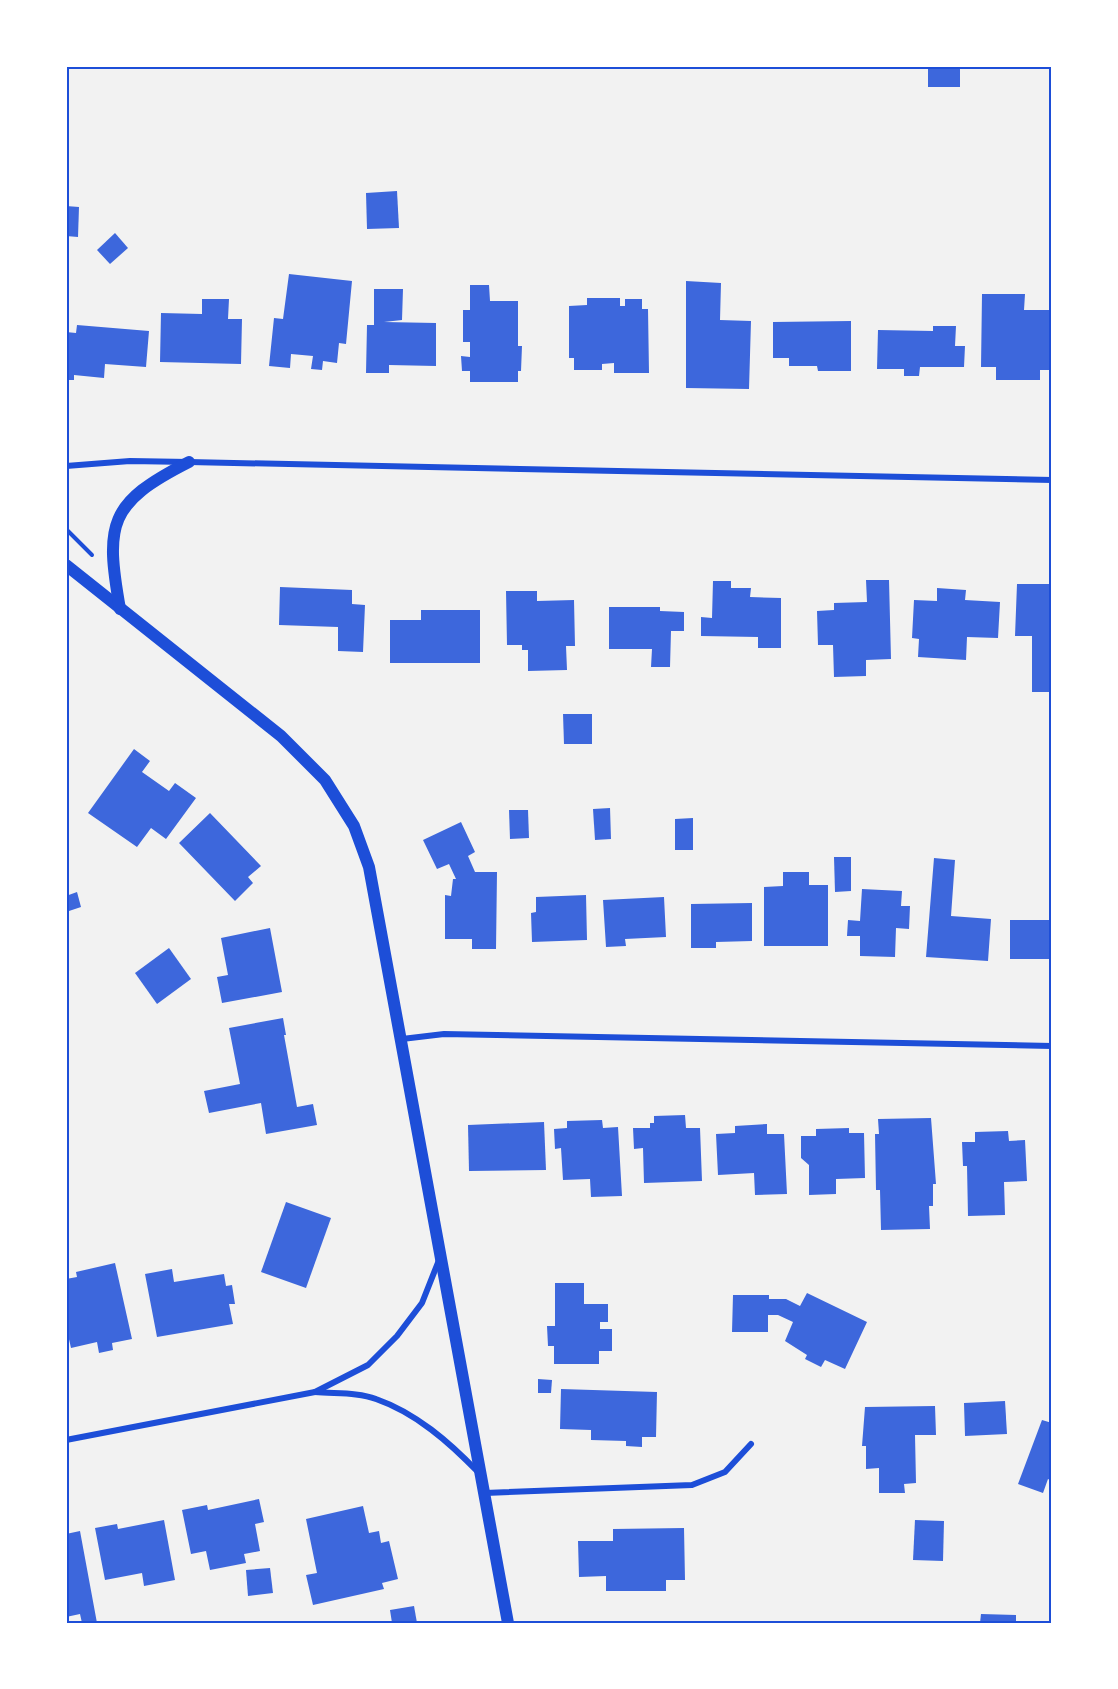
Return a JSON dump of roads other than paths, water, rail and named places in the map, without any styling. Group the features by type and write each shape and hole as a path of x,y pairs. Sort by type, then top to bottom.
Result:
{"main road":[{"path":"120,609 111,545 113,530 131,499 146,486 189,462"},
{"path":"66,565 281,736 325,780 354,826 369,867 508,1623"}],"street":[{"path":"66,466 130,461 1052,480"},
{"path":"402,1039 444,1034 1052,1046"},
{"path":"66,1440 315,1392 368,1365 397,1336 422,1303 441,1254"},
{"path":"315,1392 375,1398 406,1414 451,1443 482,1476"},
{"path":"485,1493 692,1485 725,1472 751,1444"}]}
